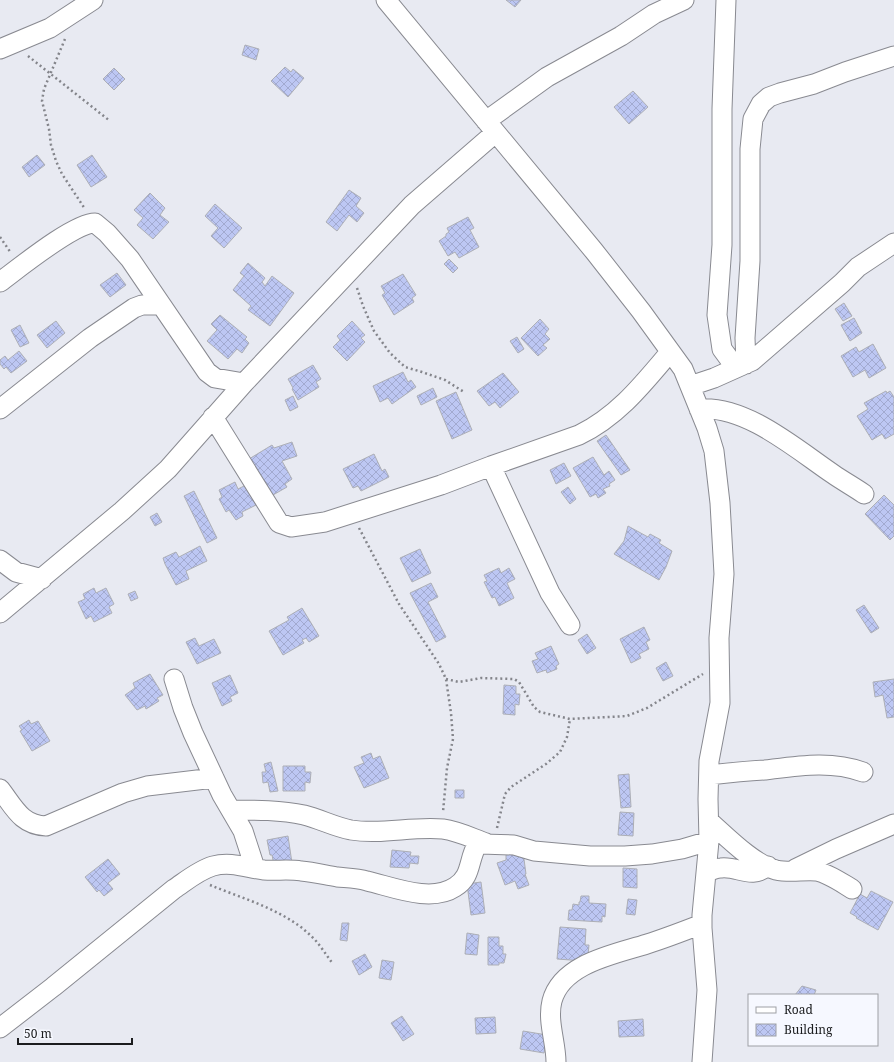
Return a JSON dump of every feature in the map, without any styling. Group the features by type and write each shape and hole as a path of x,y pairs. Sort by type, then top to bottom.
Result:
{"street":[{"path":"7,47 50,28 93,0"},
{"path":"386,0 641,311 683,369 707,428 714,451 720,503 724,574 720,638 720,703 709,761 709,841 702,924 707,990 702,1062"},
{"path":"0,613 122,511 168,469 244,383 412,205 491,127 547,77 621,36 654,14 684,0"},
{"path":"726,0 722,109 722,245 718,314 722,349 741,366"},
{"path":"741,366 745,338 750,261 750,148 753,118 761,104 769,97 814,84 894,56"},
{"path":"0,282 80,226 88,223 95,223 103,229 130,259 206,372 215,378 244,383"},
{"path":"690,386 714,378 752,361 842,283 858,267 894,242"},
{"path":"0,409 90,338 134,308 142,305 161,305"},
{"path":"213,417 279,523 291,526 306,525 325,522 441,485 566,440 593,428 608,418 636,394 670,352"},
{"path":"699,409 710,408 721,410 755,423 794,446 834,475 864,494"},
{"path":"491,466 550,593 570,625"},
{"path":"0,560 16,572 42,579"},
{"path":"174,679 185,714 214,778 243,831 255,868"},
{"path":"709,775 794,766 834,765 849,767 862,772"},
{"path":"1,795 20,816 28,822 36,826 46,826 123,793 147,786 214,778"},
{"path":"231,810 291,813 306,816 339,827 358,830 386,831 415,828 450,830 490,843 514,845 534,851 590,856 652,854 682,849 709,841"},
{"path":"709,821 739,847 761,863 776,870 818,871 852,889"},
{"path":"792,871 849,843 894,824"},
{"path":"0,1028 54,987 152,906 191,878 213,866 229,864 264,870 300,871 335,877 366,880 391,888 416,893 441,893 456,887 468,875 477,845 490,843"},
{"path":"706,873 721,868 756,873 768,866"},
{"path":"556,1062 550,1014 553,1000 558,988 571,975 589,963 604,956 645,944 702,924"}],"path":[{"path":"65,38 44,89 42,100 49,128 51,145 56,161 62,174 95,223"},
{"path":"7,47 50,73 110,121"},
{"path":"351,270 363,306 374,331 390,353 405,367 445,380 464,392"},
{"path":"351,514 399,604 439,664 446,679 453,739 447,768 441,829"},
{"path":"446,679 459,682 481,678 514,679 519,682 534,708 540,712 570,719 627,716 647,708 720,664"},
{"path":"490,843 505,794 511,787 546,764 560,752 567,737 570,719"},
{"path":"191,878 275,910 310,935 317,942 332,964"}],"building":[{"path":"506,0 521,0 515,7"},
{"path":"245,45 259,49 256,60 242,55"},
{"path":"285,67 291,72 293,69 304,78 288,97 271,81"},
{"path":"114,68 125,79 114,90 103,79"},
{"path":"633,91 648,107 629,124 614,107"},
{"path":"37,155 45,165 29,177 22,167"},
{"path":"92,155 107,177 91,187 77,165"},
{"path":"349,190 361,198 356,206 364,213 357,222 349,215 337,231 326,222"},
{"path":"150,193 165,208 160,215 169,222 153,239 137,225 143,218 134,210"},
{"path":"215,204 242,228 224,248 211,236 218,228 205,216"},
{"path":"468,217 474,228 470,230 479,247 459,258 455,252 448,256 439,241 449,232 447,228"},
{"path":"449,259 458,268 453,273 444,264"},
{"path":"248,263 265,278 262,282 265,286 272,276 294,293 270,326 248,310 251,306 233,290 244,276 240,273"},
{"path":"117,273 126,285 110,297 100,285"},
{"path":"403,274 416,295 412,298 414,302 394,315 382,295 385,293 381,286"},
{"path":"844,303 852,316 843,321 835,309"},
{"path":"220,315 247,337 245,339 249,343 242,353 237,349 228,359 207,341 217,330 211,324"},
{"path":"854,318 862,333 850,341 841,325"},
{"path":"540,319 549,329 545,334 550,339 543,345 547,348 538,356 521,338"},
{"path":"56,321 65,333 47,348 37,335"},
{"path":"352,321 365,335 361,338 365,342 347,361 333,347 340,340 337,336"},
{"path":"20,325 29,343 20,347 11,330"},
{"path":"517,337 524,349 518,353 510,341"},
{"path":"873,344 886,368 869,378 865,370 853,377 841,356 856,347 859,352"},
{"path":"19,351 27,361 11,373 6,367 4,369 0,364 0,360 5,356 8,360"},
{"path":"313,365 321,379 316,382 319,387 298,400 288,379"},
{"path":"403,372 408,382 411,380 416,387 392,404 388,398 380,402 373,386"},
{"path":"503,373 519,392 500,408 495,402 489,406 477,391"},
{"path":"433,388 437,397 421,405 417,396"},
{"path":"886,391 887,393 890,391 894,397 894,434 885,439 882,434 872,440 857,416 868,409 864,403"},
{"path":"456,392 472,430 452,439 436,401"},
{"path":"293,396 298,407 290,411 285,400"},
{"path":"606,435 630,470 621,475 597,441"},
{"path":"292,442 297,456 282,461 292,479 285,484 287,487 273,495 271,492 269,493 249,459 272,445 274,448"},
{"path":"374,454 382,471 385,469 389,477 361,491 358,486 353,488 343,469"},
{"path":"593,457 604,475 609,471 615,480 609,484 610,486 603,489 606,493 598,498 596,494 590,497 573,468"},
{"path":"564,463 571,476 556,484 550,470"},
{"path":"235,482 238,489 246,485 256,505 242,512 243,516 236,520 229,510 226,512 219,499 222,497 219,490"},
{"path":"568,487 576,499 570,504 561,492"},
{"path":"194,491 217,538 207,543 184,496"},
{"path":"884,495 894,505 894,536 890,540 865,514"},
{"path":"157,513 162,522 155,526 150,517"},
{"path":"628,526 648,537 650,534 661,540 659,543 672,551 659,580 614,554 624,541"},
{"path":"200,546 207,561 186,571 189,579 176,585 163,558 176,552 179,557"},
{"path":"420,549 431,573 412,582 400,558"},
{"path":"499,568 501,573 509,568 515,579 507,583 514,598 499,606 495,597 492,598 484,582 487,581 484,575"},
{"path":"431,583 438,597 428,602 446,637 436,642 410,593"},
{"path":"94,588 96,593 106,588 114,604 109,607 112,613 94,622 91,616 86,619 78,602 85,599 83,594"},
{"path":"135,591 138,598 131,601 128,594"},
{"path":"864,605 879,628 871,633 856,610"},
{"path":"302,608 319,636 309,642 306,638 302,640 304,643 283,655 269,631 289,620 287,617"},
{"path":"644,627 650,640 646,642 649,649 639,654 641,658 631,663 620,639"},
{"path":"587,634 596,648 587,654 578,640"},
{"path":"195,638 199,646 214,639 221,653 197,664 186,642"},
{"path":"551,646 559,664 556,666 557,669 547,673 546,670 537,673 532,661 538,659 535,653"},
{"path":"666,662 673,676 663,681 656,668"},
{"path":"150,674 163,695 157,698 159,701 146,709 145,706 137,710 125,695 135,688 133,683"},
{"path":"230,675 238,693 230,697 232,701 222,706 212,683"},
{"path":"894,679 894,717 887,718 883,695 875,697 873,682"},
{"path":"504,685 516,686 516,694 520,694 519,705 515,704 515,715 503,714"},
{"path":"29,720 31,724 38,721 50,741 32,751 20,731 22,730 19,726"},
{"path":"371,753 373,759 380,756 389,778 364,788 354,767 364,763 361,757"},
{"path":"271,762 278,791 270,792 268,782 263,783 262,772 266,772 264,764"},
{"path":"283,766 305,766 305,772 311,772 310,783 305,782 305,791 283,791"},
{"path":"629,774 631,807 621,808 618,775"},
{"path":"455,790 464,790 464,798 455,798"},
{"path":"620,812 634,813 633,836 618,835"},
{"path":"288,836 292,863 274,865 267,840"},
{"path":"392,850 411,852 410,856 419,856 418,864 410,863 409,868 390,867"},
{"path":"523,852 525,874 529,885 518,889 515,881 505,885 497,863 506,860 506,855"},
{"path":"108,859 120,874 108,883 113,889 104,896 99,890 97,892 85,877"},
{"path":"623,868 637,869 637,888 623,887"},
{"path":"481,882 485,913 471,915 467,884"},
{"path":"871,891 893,902 878,930 850,913 860,894 867,898"},
{"path":"581,896 589,896 589,903 606,904 605,917 602,916 602,922 568,920 569,910 572,910 573,904 579,905"},
{"path":"628,899 637,900 635,915 626,914"},
{"path":"342,923 349,923 347,941 340,940"},
{"path":"560,927 586,929 585,945 589,945 588,955 584,955 584,961 557,959"},
{"path":"467,933 479,935 477,955 465,954"},
{"path":"488,937 499,937 499,946 503,946 503,954 506,954 504,963 499,963 499,965 488,965"},
{"path":"365,954 372,967 359,975 352,961"},
{"path":"382,960 394,962 391,980 379,978"},
{"path":"802,986 816,990 814,994 796,994"},
{"path":"402,1016 414,1034 403,1041 391,1023"},
{"path":"495,1017 496,1033 476,1034 475,1018"},
{"path":"643,1019 644,1036 619,1037 618,1021"},
{"path":"523,1031 547,1035 544,1053 520,1049"}]}
